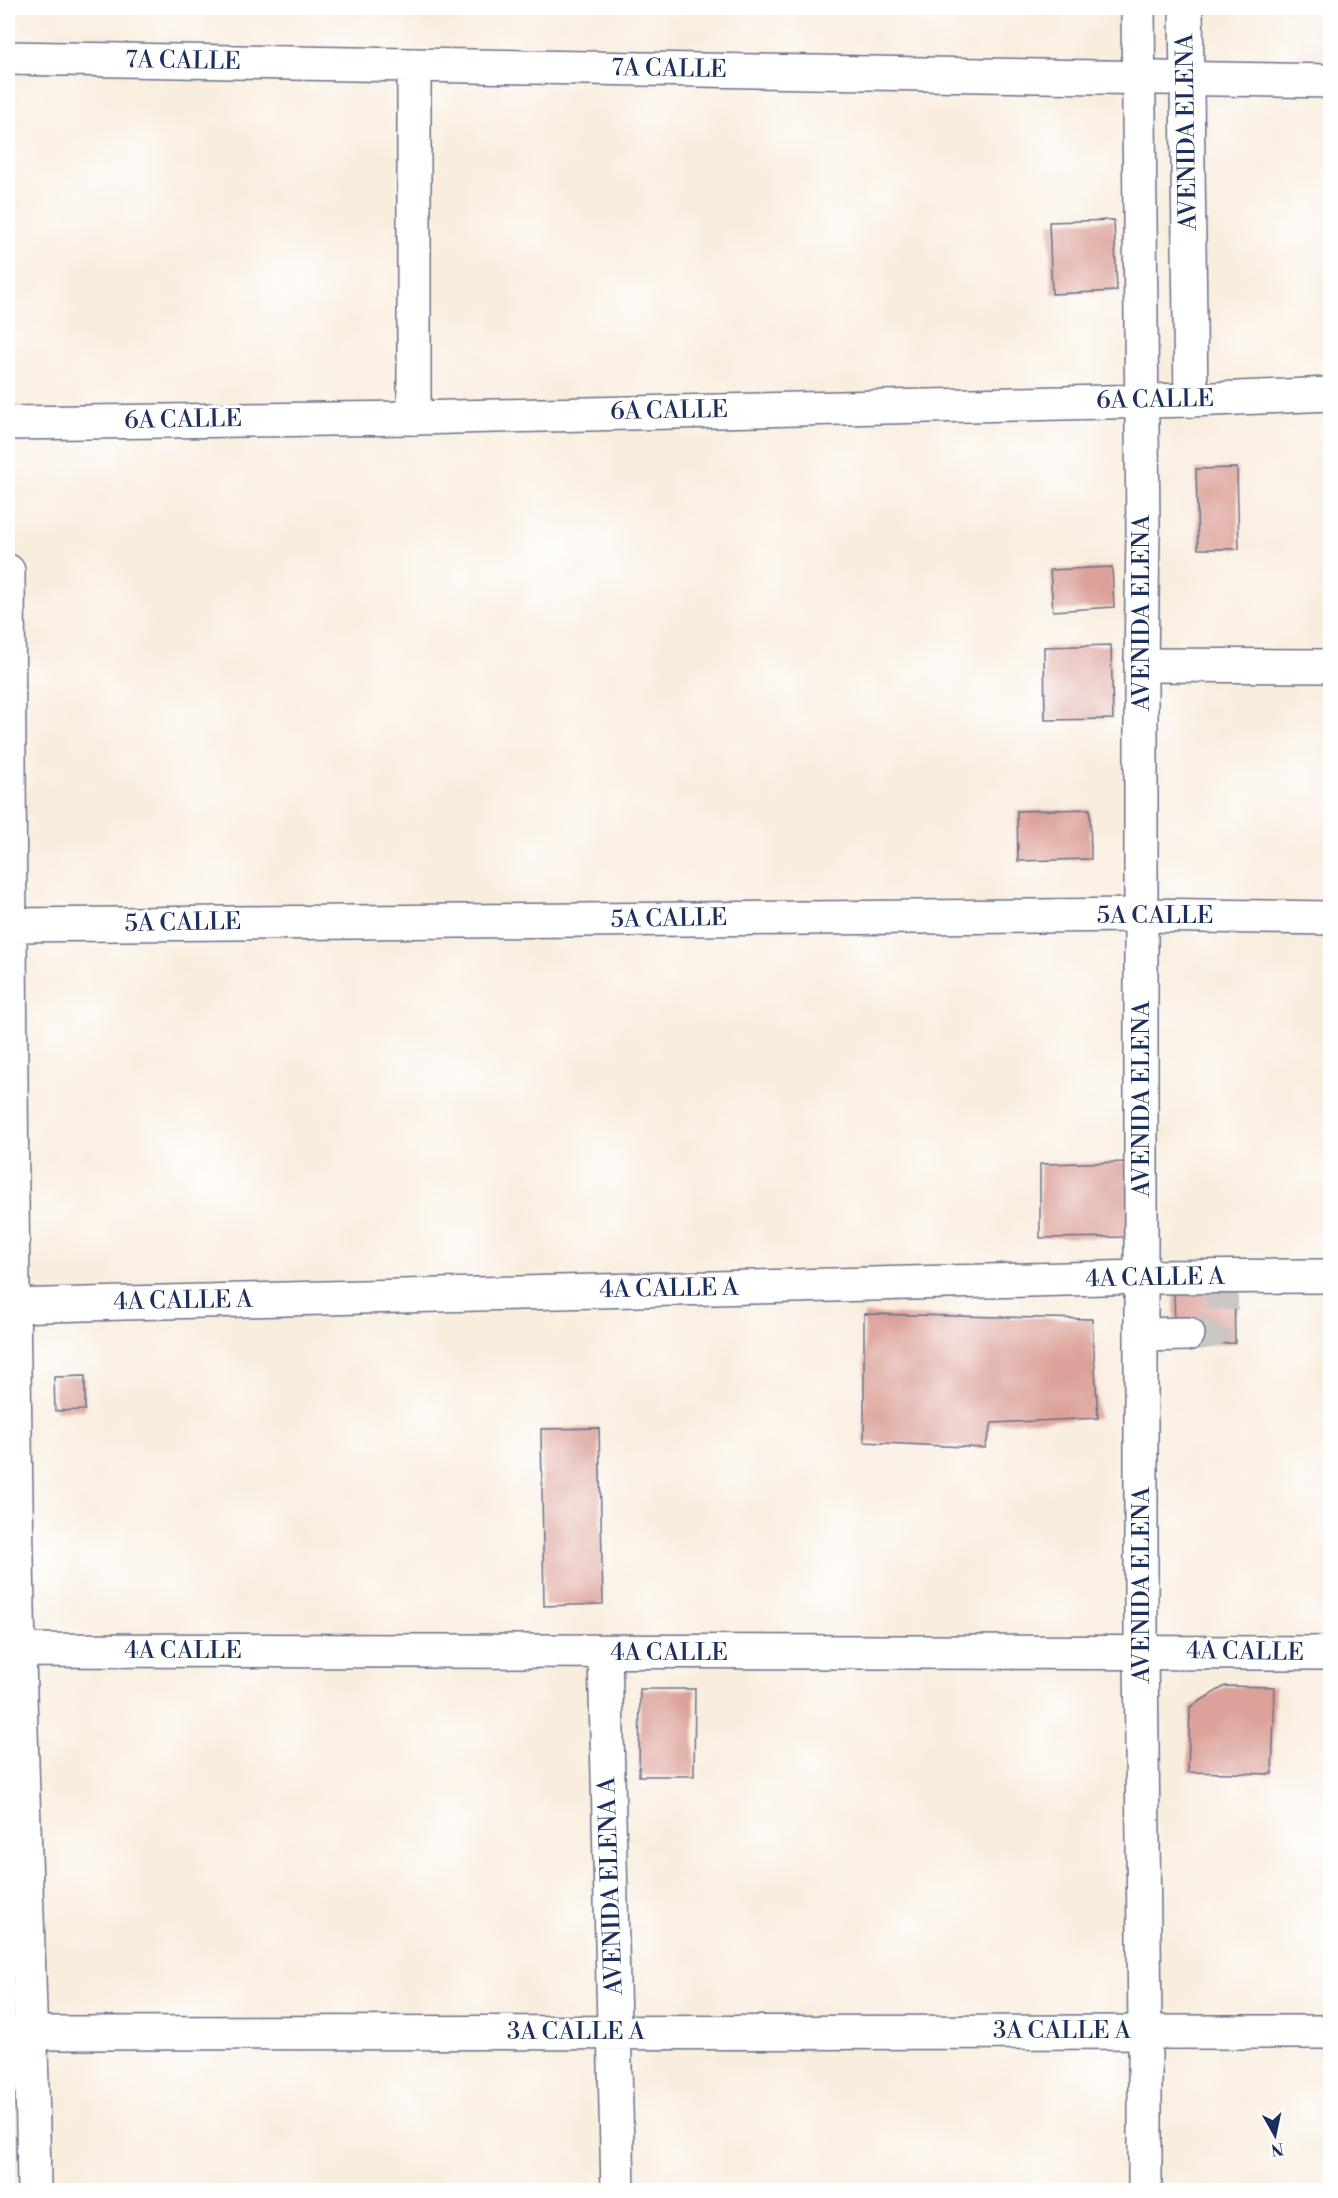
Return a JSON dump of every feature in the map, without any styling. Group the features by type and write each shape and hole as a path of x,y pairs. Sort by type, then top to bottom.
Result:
{"street":[{"name":"AVENIDA ELENA","path":"1138,8 1143,532 1141,1651 1145,2190"},
{"name":"AVENIDA ELENA","path":"1186,8 1191,400"},
{"name":"7A CALLE","path":"8,58 1330,81"},
{"path":"414,65 414,418"},
{"name":"6A CALLE","path":"8,423 414,418 1191,400 1330,394"},
{"path":"8,571 13,1650 20,2033 34,2190"},
{"path":"1142,665 1330,666"},
{"name":"5A CALLE","path":"9,925 1143,915 1330,918"},
{"name":"4A CALLE A","path":"11,1306 1142,1277 1222,1284 1330,1276"},
{"path":"1142,1335 1188,1334"},
{"name":"4A CALLE","path":"13,1650 1330,1653"},
{"name":"AVENIDA ELENA A","path":"605,1653 618,2190"},
{"name":"3A CALLE A","path":"20,2033 1330,2032"}],"building":[{"path":"1114,220 1117,291 1052,294 1049,222"},
{"path":"1237,468 1239,549 1198,549 1196,469"},
{"path":"1112,567 1114,607 1053,611 1050,570"},
{"path":"1111,645 1113,719 1045,720 1044,647"},
{"path":"1090,809 1091,859 1018,861 1017,811"},
{"path":"1131,1162 1132,1237 1040,1238 1040,1164"},
{"path":"1234,1291 1235,1343 1188,1345 1175,1325 1174,1293"},
{"path":"864,1314 1092,1319 1098,1418 992,1423 985,1448 864,1442"},
{"path":"85,1376 85,1410 55,1411 54,1377"},
{"path":"599,1428 603,1604 544,1606 541,1429"},
{"path":"1225,1686 1275,1687 1272,1774 1188,1772 1190,1707"},
{"path":"640,1689 695,1689 694,1776 639,1776"}],"tunnel":[{"path":"1188,1334 1215,1329 1220,1320 1222,1292"}]}
